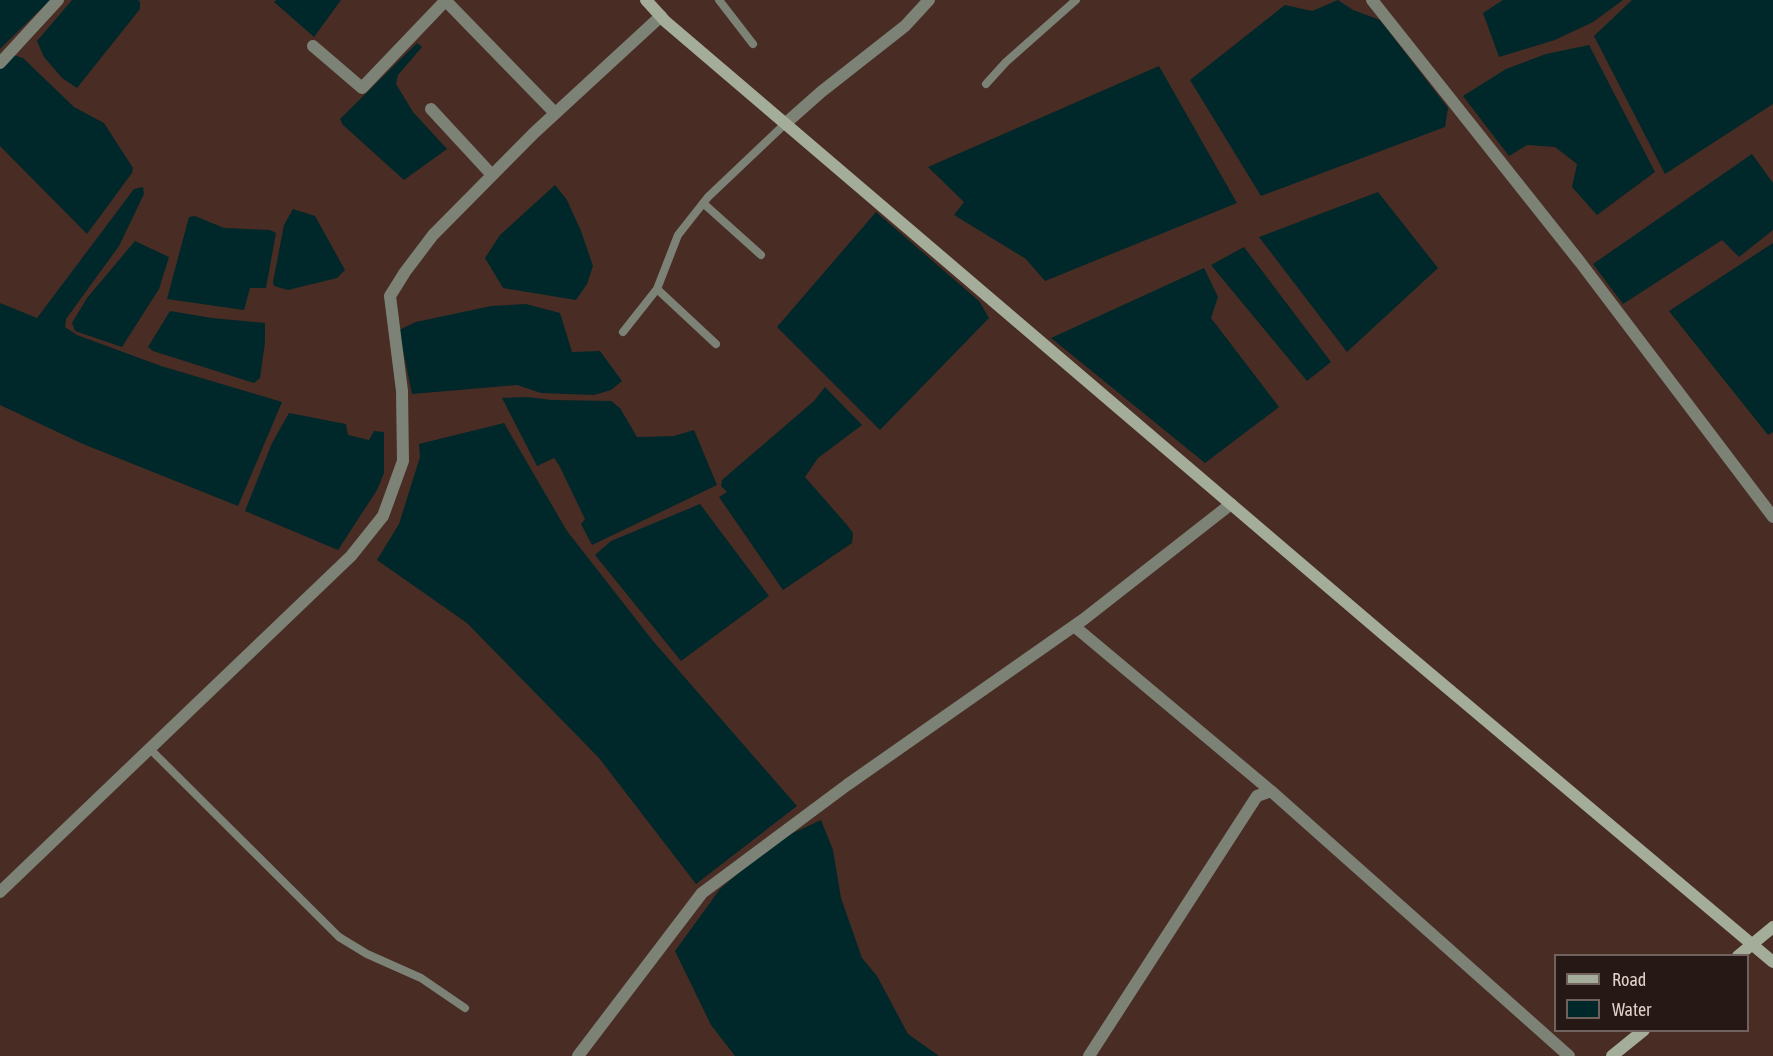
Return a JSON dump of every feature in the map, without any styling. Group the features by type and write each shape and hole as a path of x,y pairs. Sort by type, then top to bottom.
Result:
{"street":[{"path":"0,63 58,0"},
{"path":"313,46 362,88 446,0 555,113"},
{"path":"645,0 1232,504 1773,962"},
{"path":"786,123 820,92 905,26 929,0"},
{"path":"1376,2 1573,253 1773,517"},
{"path":"0,892 351,556 383,516 404,461 402,391 390,296 433,235 555,113 661,16"},
{"path":"431,109 492,175"},
{"path":"578,1056 702,894 847,785 1074,626 1232,504"},
{"path":"1074,626 1271,791 1569,1056"},
{"path":"1089,1056 1257,796 1271,791"},
{"path":"1740,954 1773,927"},
{"path":"1611,1056 1641,1032"}],"lane":[{"path":"719,0 753,44"},
{"path":"986,84 1006,62 1076,0"},
{"path":"623,332 657,289 678,235 703,203 786,123"},
{"path":"703,203 761,255"},
{"path":"657,289 716,344"},
{"path":"150,748 339,937 367,954 421,978 465,1008"}],"water":[{"path":"0,0 50,0 0,49"},
{"path":"72,0 138,0 140,2 140,9 77,88 62,78 44,57 37,41"},
{"path":"276,0 341,0 314,37 274,2"},
{"path":"1338,0 1353,10 1380,20 1448,108 1445,127 1261,196 1190,80 1285,5 1312,11"},
{"path":"1503,0 1623,0 1593,22 1555,40 1499,57 1483,13"},
{"path":"1632,0 1773,0 1773,104 1665,174 1594,36"},
{"path":"417,43 422,47 398,75 396,84 413,112 447,149 404,180 343,125 340,119"},
{"path":"1589,45 1655,172 1597,215 1572,187 1577,164 1555,147 1527,145 1509,156 1463,96 1506,69 1546,54"},
{"path":"10,54 23,58 74,107 104,123 133,168 132,173 87,234 0,146 0,66"},
{"path":"1159,66 1237,203 1045,281 1026,259 954,215 964,202 928,167"},
{"path":"1752,154 1773,183 1773,230 1739,257 1722,240 1623,304 1593,264"},
{"path":"555,185 567,200 593,266 587,284 576,300 503,288 485,258 500,235"},
{"path":"143,187 144,194 119,246 66,319 65,327 77,335 161,366 282,402 238,506 83,444 0,405 0,303 37,318 134,189"},
{"path":"1378,192 1438,268 1347,352 1259,237"},
{"path":"293,209 315,216 345,270 337,278 288,290 274,286 284,225"},
{"path":"876,212 979,301 989,318 880,430 777,327"},
{"path":"195,216 224,228 270,230 276,233 266,288 250,288 244,310 167,299 189,217"},
{"path":"135,241 169,257 159,289 122,347 75,331 72,323 87,298"},
{"path":"1773,243 1773,432 1768,435 1669,311"},
{"path":"1244,247 1331,362 1307,381 1211,265"},
{"path":"1204,268 1218,297 1211,318 1279,407 1205,463 1051,338"},
{"path":"526,304 560,313 572,352 600,351 622,381 611,390 594,395 541,393 517,385 412,394 399,330 416,322 491,306"},
{"path":"170,311 265,323 260,378 254,383 153,351 148,347"},
{"path":"825,387 862,425 818,458 805,477 853,533 852,543 783,590 719,497 727,492 721,486 722,480 814,401"},
{"path":"527,397 552,400 611,401 620,408 637,437 674,436 694,430 717,485 592,545 581,524 585,519 559,465 554,458 537,466 502,398"},
{"path":"289,413 346,424 348,435 369,440 374,431 384,432 384,473 377,490 338,550 245,511 272,443"},
{"path":"504,423 567,531 653,641 797,806 696,884 599,758 467,623 377,560 399,524 420,457 419,444"},
{"path":"700,504 769,596 681,661 595,555 611,541"},
{"path":"821,820 833,850 841,898 862,958 877,976 908,1034 939,1056 735,1056 711,1025 675,951 720,889 776,841"}]}
